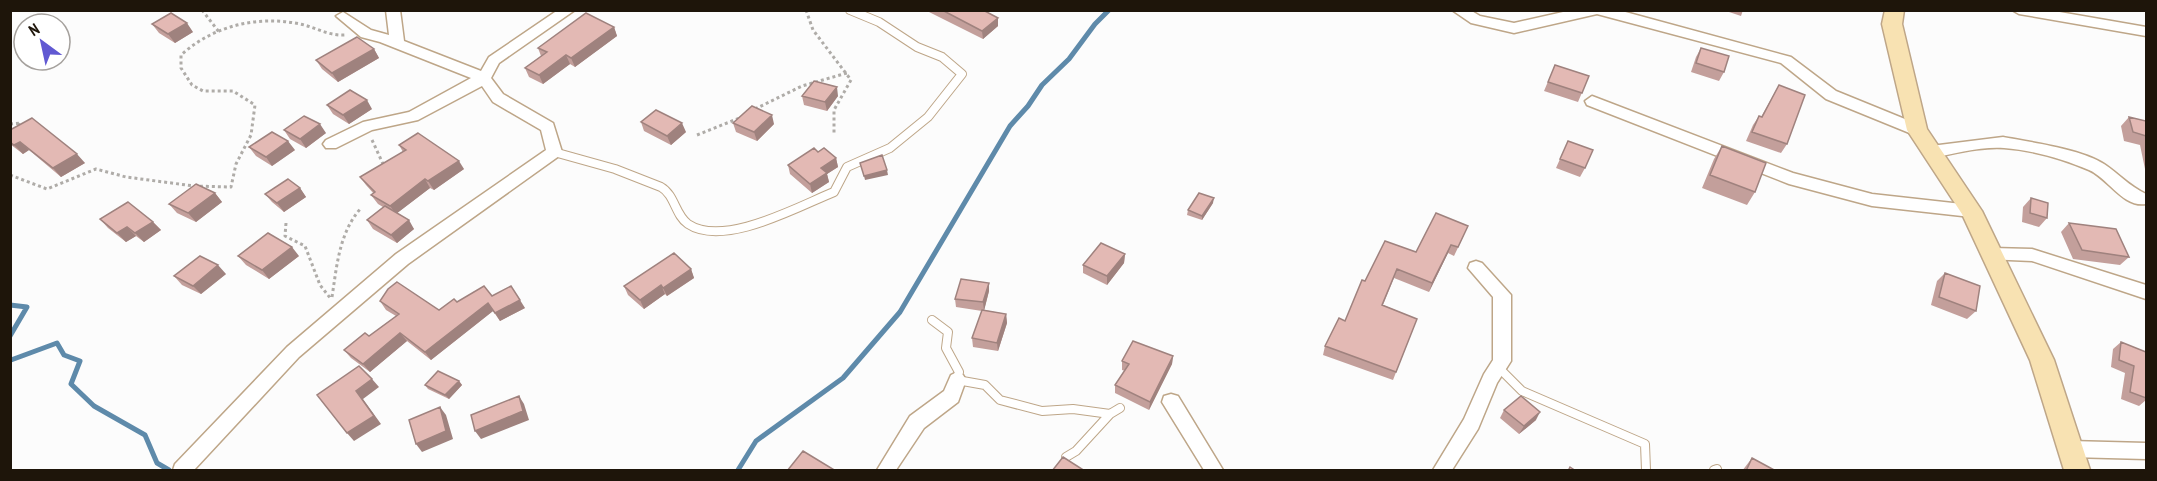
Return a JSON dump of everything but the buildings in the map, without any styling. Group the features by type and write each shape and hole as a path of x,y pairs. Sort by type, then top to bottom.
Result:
{"street":[{"path":"393,10 397,44"},
{"path":"331,144 368,126 413,116 484,78 494,60 568,10"},
{"path":"1459,10 1476,20 1514,28 1594,10"},
{"path":"1600,10 1786,60 1832,94 1917,130"},
{"path":"1895,10 1892,24 1917,130 1971,211 1992,254 2042,360 2074,460 2146,451"},
{"path":"2019,10 2146,32"},
{"path":"183,469 339,304 554,152 548,127 498,98 484,78 366,34 343,16"},
{"path":"1592,101 1789,178 1872,200 1971,211"},
{"path":"1931,152 2003,142 2055,152 2097,167 2125,191 2143,199"},
{"path":"1992,254 2032,255 2146,292"},
{"path":"1442,471 1471,423 1490,379 1502,362 1502,295 1476,268"},
{"path":"886,471 917,422 952,396 957,381"},
{"path":"1171,402 1214,471"}],"lane":[{"path":"554,152 614,168 666,191 676,211 692,227 717,230 762,222 834,192 847,167 890,148 928,117 962,74 942,57 917,47 879,22 850,10"},
{"path":"932,320 948,332 946,348 959,372 957,381 985,385 1000,400 1023,407 1042,411 1073,409 1110,414"},
{"path":"1498,367 1522,391 1645,444 1646,471"},
{"path":"1066,457 1076,451 1110,414 1120,408"}],"path":[{"path":"202,10 219,32"},
{"path":"806,10 810,27 828,54 843,66 851,80 834,110 834,134"},
{"path":"10,175 47,189 96,170 126,177 194,186 231,187 236,164 251,135 255,105 233,91 203,91 192,85 181,68 181,55 202,38 238,26 277,20 303,25 332,36 366,34"},
{"path":"751,109 770,104 786,93 813,82 847,73"},
{"path":"697,135 744,116"},
{"path":"10,123 21,123 16,130"},
{"path":"368,126 384,166"},
{"path":"339,304 339,254 353,216 361,208"},
{"path":"286,223 285,236 305,246 320,285 339,304"}],"waterway":[{"path":"738,470 756,441 843,378 900,312 1010,126 1028,106 1042,85 1069,59 1095,24 1109,10"},
{"path":"10,305 27,307 10,336"},
{"path":"10,358 11,360 57,343 64,355 80,361 71,384 94,406 145,435 157,463 169,470"}]}
